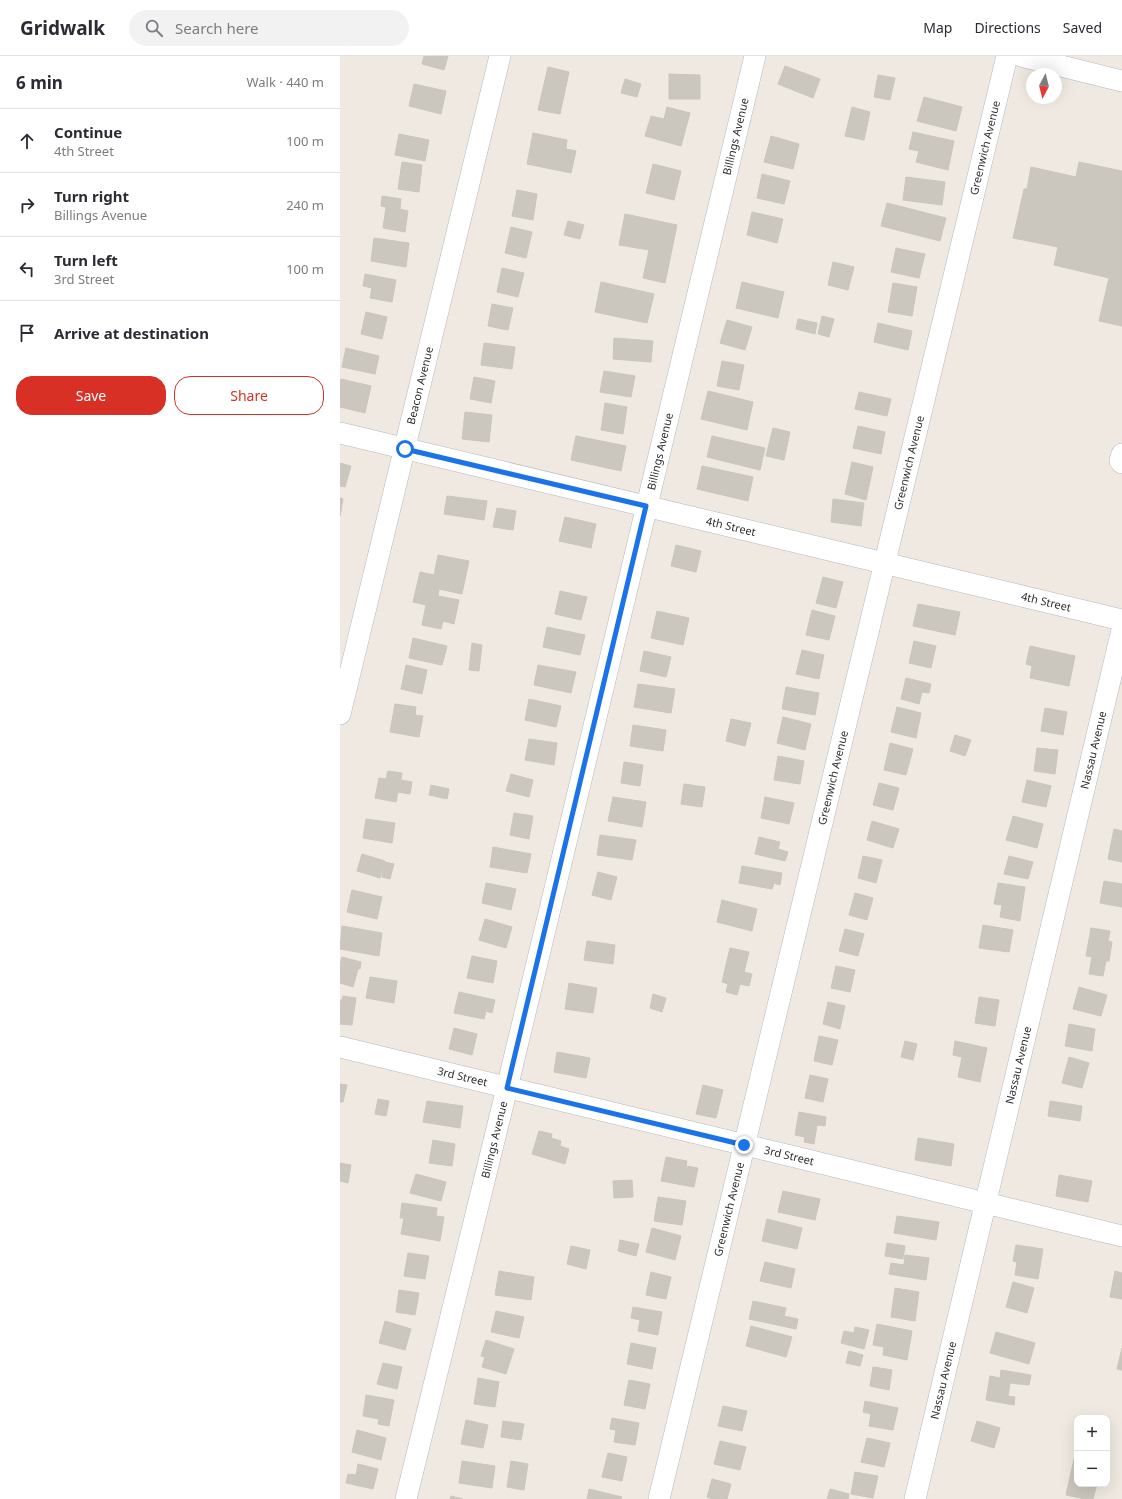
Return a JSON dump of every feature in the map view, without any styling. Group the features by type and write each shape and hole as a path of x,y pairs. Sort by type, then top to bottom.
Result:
{"street":[{"name":"Beacon Avenue","path":"340,714 500,56"},
{"name":"Billings Avenue","path":"406,1499 507,1088 755,56"},
{"name":"Greenwich Avenue","path":"659,1499 1007,56"},
{"path":"1021,56 1122,81"},
{"name":"4th Street","path":"340,433 1122,620"},
{"path":"1122,454 1120,461 1122,463"},
{"name":"Nassau Avenue","path":"914,1499 1122,630"},
{"name":"3rd Street","path":"340,1047 1122,1236"}],"building":[{"path":"424,56 448,56 444,70 422,64"},
{"path":"785,66 820,79 813,98 778,84"},
{"path":"548,67 569,72 560,114 538,110"},
{"path":"669,74 700,75 700,99 669,99"},
{"path":"878,75 895,78 890,100 874,97"},
{"path":"625,79 641,84 637,97 621,93"},
{"path":"414,84 446,91 441,114 409,106"},
{"path":"924,97 962,107 956,131 917,121"},
{"path":"667,107 690,113 681,146 645,136 651,116 664,119"},
{"path":"852,107 870,112 864,140 845,136"},
{"path":"913,132 954,141 948,170 916,162 919,151 909,149"},
{"path":"533,133 567,140 566,149 576,151 571,173 527,164"},
{"path":"399,134 429,140 425,161 395,155"},
{"path":"771,136 799,144 793,169 764,162"},
{"path":"402,162 422,165 419,192 398,189"},
{"path":"1079,162 1122,171 1122,326 1099,321 1109,278 1054,265 1058,247 1013,238 1024,189 1027,189 1031,167 1076,177"},
{"path":"653,164 681,171 674,200 646,193"},
{"path":"762,174 790,181 784,204 757,198"},
{"path":"906,177 945,182 942,205 903,200"},
{"path":"517,190 537,194 533,220 512,216"},
{"path":"382,196 401,199 400,209 408,211 405,232 383,228 386,207 381,206"},
{"path":"887,203 946,218 940,241 881,226"},
{"path":"752,212 783,219 777,243 747,235"},
{"path":"625,214 677,225 665,283 643,278 649,250 619,245"},
{"path":"568,221 584,225 580,239 564,235"},
{"path":"511,227 532,232 526,258 505,253"},
{"path":"374,238 409,243 406,267 371,261"},
{"path":"896,248 925,254 919,278 891,272"},
{"path":"833,262 854,267 848,290 828,285"},
{"path":"502,268 524,273 518,297 497,292"},
{"path":"365,274 396,280 392,302 370,298 372,288 363,286"},
{"path":"601,282 654,294 647,323 595,312"},
{"path":"742,282 784,292 778,318 736,308"},
{"path":"893,283 917,287 912,316 888,312"},
{"path":"492,304 513,308 508,330 488,326"},
{"path":"366,312 387,317 382,339 361,334"},
{"path":"822,316 834,319 829,337 818,334"},
{"path":"798,319 817,323 815,334 796,329"},
{"path":"727,320 752,327 745,350 720,343"},
{"path":"878,323 912,331 908,350 874,342"},
{"path":"614,338 653,341 651,362 613,359"},
{"path":"484,343 515,347 512,369 481,365"},
{"path":"346,348 379,356 375,374 342,367"},
{"path":"722,361 744,365 739,390 717,386"},
{"path":"604,371 635,376 631,397 600,392"},
{"path":"474,377 495,381 491,403 470,399"},
{"path":"341,379 371,386 365,413 340,407"},
{"path":"708,391 753,402 747,430 701,419"},
{"path":"859,392 891,399 887,416 855,409"},
{"path":"605,403 627,407 623,434 601,430"},
{"path":"465,412 492,415 489,442 462,439"},
{"path":"858,426 885,432 881,454 853,448"},
{"path":"773,428 790,432 784,460 766,456"},
{"path":"576,436 626,446 621,471 571,460"},
{"path":"712,436 765,448 760,470 707,457"},
{"path":"852,462 873,467 866,500 845,494"},
{"path":"340,463 351,466 345,487 340,486"},
{"path":"702,466 753,477 748,501 697,489"},
{"path":"447,496 487,501 484,520 444,514"},
{"path":"340,498 343,499 340,516"},
{"path":"833,499 864,503 861,526 831,522"},
{"path":"497,508 516,511 513,530 493,527"},
{"path":"565,517 596,524 591,548 559,541"},
{"path":"676,545 701,551 696,572 671,566"},
{"path":"438,555 469,561 462,594 439,589 438,596 459,600 454,624 443,621 441,629 422,625 426,605 413,602 420,572 434,575"},
{"path":"823,577 843,582 836,608 816,603"},
{"path":"560,591 587,597 581,620 555,614"},
{"path":"918,604 960,612 955,635 913,626"},
{"path":"812,610 835,616 829,640 806,635"},
{"path":"657,611 689,618 683,645 651,638"},
{"path":"547,627 585,635 580,655 543,647"},
{"path":"413,638 447,646 442,665 409,658"},
{"path":"914,641 936,646 931,668 909,663"},
{"path":"472,643 482,645 479,671 469,670"},
{"path":"1030,646 1075,656 1069,686 1030,678 1032,666 1026,664"},
{"path":"802,650 824,655 819,679 796,674"},
{"path":"644,651 671,657 666,677 640,671"},
{"path":"406,665 427,670 422,694 401,689"},
{"path":"538,665 576,672 571,693 534,685"},
{"path":"906,678 931,684 929,693 922,692 919,704 901,699"},
{"path":"638,684 675,689 671,713 634,707"},
{"path":"786,687 819,693 815,715 782,709"},
{"path":"529,699 561,706 556,727 525,720"},
{"path":"395,704 416,707 415,715 423,716 419,737 390,732"},
{"path":"897,707 921,713 916,738 891,732"},
{"path":"1045,708 1067,712 1063,735 1041,731"},
{"path":"783,717 811,724 805,750 777,743"},
{"path":"731,719 751,723 745,746 726,741"},
{"path":"633,725 666,730 663,751 630,746"},
{"path":"955,735 971,740 965,756 950,751"},
{"path":"529,739 557,743 554,765 525,760"},
{"path":"890,743 913,749 906,775 884,770"},
{"path":"1037,748 1058,750 1055,774 1034,771"},
{"path":"778,756 804,761 800,784 774,780"},
{"path":"624,762 643,765 640,786 621,783"},
{"path":"388,771 402,773 401,780 412,782 410,794 398,792 396,802 375,798 379,778 386,779"},
{"path":"511,774 533,780 529,797 506,791"},
{"path":"1027,780 1051,786 1046,807 1022,802"},
{"path":"879,783 899,788 893,810 873,805"},
{"path":"684,784 705,787 702,807 681,804"},
{"path":"431,785 449,789 447,799 429,795"},
{"path":"613,797 646,802 642,827 608,821"},
{"path":"765,797 794,803 789,824 761,818"},
{"path":"514,813 533,816 529,839 510,835"},
{"path":"1013,816 1043,824 1037,848 1006,840"},
{"path":"366,819 395,823 392,843 363,838"},
{"path":"872,821 899,829 893,848 867,840"},
{"path":"1114,829 1122,831 1122,862 1108,859"},
{"path":"600,835 636,840 632,860 597,855"},
{"path":"759,837 780,842 778,849 788,852 785,861 755,854"},
{"path":"493,847 531,854 527,873 490,867"},
{"path":"362,854 385,861 380,878 357,871"},
{"path":"863,856 882,860 876,883 858,878"},
{"path":"1009,856 1033,862 1028,879 1004,874"},
{"path":"385,862 394,864 390,879 382,877"},
{"path":"742,866 782,873 780,885 774,883 772,889 739,883"},
{"path":"598,872 617,877 611,900 592,895"},
{"path":"1104,881 1122,884 1122,907 1100,903"},
{"path":"486,883 516,889 511,910 482,903"},
{"path":"998,883 1025,887 1020,921 1000,917 1002,905 994,904"},
{"path":"352,890 382,897 377,919 347,912"},
{"path":"855,893 873,898 867,920 849,915"},
{"path":"722,900 757,909 752,931 717,922"},
{"path":"485,919 512,927 506,948 479,940"},
{"path":"983,925 1013,930 1009,952 979,948"},
{"path":"342,926 382,933 379,956 340,949"},
{"path":"1091,928 1110,931 1108,941 1112,942 1109,961 1106,961 1103,976 1089,974 1092,957 1086,956"},
{"path":"845,929 864,934 858,956 839,951"},
{"path":"587,941 615,945 613,964 584,960"},
{"path":"730,948 749,952 744,972 752,974 749,986 740,984 737,995 726,992 728,984 722,982"},
{"path":"472,956 497,961 493,983 467,978"},
{"path":"342,957 361,962 360,969 340,964"},
{"path":"340,965 358,969 353,987 340,983"},
{"path":"836,966 855,970 850,992 831,988"},
{"path":"370,977 397,981 394,1003 366,998"},
{"path":"569,983 597,988 593,1013 565,1009"},
{"path":"1079,987 1107,995 1101,1016 1073,1009"},
{"path":"459,992 495,1000 492,1013 486,1011 484,1019 454,1013"},
{"path":"653,994 666,998 662,1012 650,1008"},
{"path":"343,996 356,998 352,1025 340,1024 340,1000 342,1000"},
{"path":"979,997 999,1000 995,1026 975,1023"},
{"path":"828,1002 845,1006 840,1029 823,1024"},
{"path":"1069,1024 1095,1029 1092,1051 1065,1046"},
{"path":"454,1028 477,1034 472,1055 449,1049"},
{"path":"819,1036 838,1040 832,1065 814,1061"},
{"path":"905,1041 917,1044 913,1060 901,1057"},
{"path":"955,1041 987,1048 980,1082 958,1077 962,1057 953,1055"},
{"path":"557,1052 590,1058 586,1078 554,1072"},
{"path":"1069,1057 1089,1063 1082,1088 1062,1083"},
{"path":"810,1075 828,1079 823,1102 805,1098"},
{"path":"340,1084 347,1085 343,1102 340,1102"},
{"path":"703,1085 723,1090 716,1118 696,1114"},
{"path":"378,1099 389,1101 386,1116 375,1114"},
{"path":"427,1101 463,1106 460,1128 423,1122"},
{"path":"1050,1101 1082,1106 1080,1121 1048,1116"},
{"path":"799,1112 826,1117 825,1126 817,1125 814,1144 804,1142 805,1137 795,1135"},
{"path":"539,1131 552,1134 551,1138 561,1141 560,1146 569,1149 565,1164 532,1154"},
{"path":"918,1138 954,1144 951,1166 915,1160"},
{"path":"433,1140 455,1144 452,1166 429,1163"},
{"path":"666,1157 687,1161 686,1166 698,1168 694,1187 661,1181"},
{"path":"340,1163 351,1165 348,1183 340,1181"},
{"path":"416,1174 446,1182 441,1201 410,1193"},
{"path":"1059,1175 1092,1181 1088,1202 1056,1196"},
{"path":"632,1180 633,1197 614,1198 613,1181"},
{"path":"783,1191 820,1199 815,1220 778,1212"},
{"path":"658,1197 686,1201 682,1225 654,1221"},
{"path":"402,1203 437,1208 436,1216 444,1217 440,1241 401,1234 404,1218 400,1218"},
{"path":"897,1216 939,1222 936,1240 894,1233"},
{"path":"767,1219 802,1228 797,1249 762,1241"},
{"path":"652,1228 681,1236 675,1260 646,1252"},
{"path":"620,1240 639,1244 636,1256 618,1251"},
{"path":"887,1243 905,1246 903,1259 885,1256"},
{"path":"1016,1245 1043,1249 1038,1279 1015,1275 1017,1262 1013,1261"},
{"path":"571,1246 590,1250 586,1269 567,1264"},
{"path":"408,1253 429,1256 425,1279 404,1276"},
{"path":"905,1255 929,1258 926,1280 889,1274 891,1263 904,1265"},
{"path":"765,1262 795,1269 791,1288 760,1281"},
{"path":"499,1271 534,1277 531,1300 495,1295"},
{"path":"1115,1271 1122,1273 1122,1299 1110,1297"},
{"path":"651,1272 671,1277 666,1299 646,1295"},
{"path":"1013,1282 1034,1288 1027,1313 1006,1307"},
{"path":"895,1288 919,1292 915,1321 891,1317"},
{"path":"399,1290 419,1293 415,1315 396,1312"},
{"path":"753,1301 786,1308 784,1316 798,1319 796,1329 749,1319"},
{"path":"633,1307 662,1312 658,1335 638,1331 640,1320 631,1318"},
{"path":"496,1311 524,1317 519,1338 491,1332"},
{"path":"385,1321 411,1329 405,1350 379,1343"},
{"path":"877,1324 912,1331 907,1360 883,1355 884,1347 873,1345"},
{"path":"751,1326 792,1337 786,1357 746,1346"},
{"path":"855,1327 869,1330 864,1349 841,1343 844,1331 854,1333"},
{"path":"996,1332 1035,1343 1029,1364 990,1353"},
{"path":"486,1340 514,1349 506,1374 482,1367 485,1357 481,1356"},
{"path":"631,1343 656,1348 652,1369 627,1364"},
{"path":"1122,1348 1122,1370 1117,1369"},
{"path":"849,1351 863,1355 860,1366 846,1363"},
{"path":"383,1363 402,1367 397,1389 377,1384"},
{"path":"873,1367 892,1370 889,1390 870,1386"},
{"path":"1001,1370 1031,1375 1029,1385 1010,1383 1008,1396 1015,1397 1014,1405 986,1400 990,1376 1000,1378"},
{"path":"478,1378 499,1382 495,1407 474,1404"},
{"path":"629,1380 650,1384 645,1409 624,1405"},
{"path":"366,1395 394,1400 389,1426 378,1424 379,1419 363,1416"},
{"path":"865,1401 898,1408 893,1430 869,1426 871,1414 863,1412"},
{"path":"723,1406 747,1411 742,1431 718,1426"},
{"path":"612,1418 639,1423 635,1445 614,1442 616,1430 610,1429"},
{"path":"466,1420 488,1425 483,1448 461,1444"},
{"path":"503,1421 524,1424 521,1440 501,1437"},
{"path":"977,1421 1000,1428 994,1448 971,1441"},
{"path":"357,1430 386,1438 381,1460 352,1452"},
{"path":"867,1438 890,1443 884,1467 861,1462"},
{"path":"720,1441 746,1447 740,1470 714,1464"},
{"path":"608,1453 627,1457 622,1481 602,1477"},
{"path":"1074,1459 1074,1487 1096,1487 1093,1499 1066,1495"},
{"path":"462,1461 495,1466 492,1488 459,1483"},
{"path":"511,1461 528,1464 524,1490 507,1487"},
{"path":"358,1464 378,1469 373,1489 346,1483 348,1474 356,1475"},
{"path":"855,1472 878,1476 873,1498 851,1494"},
{"path":"712,1479 731,1484 727,1499 712,1499 707,1497"},
{"path":"589,1489 622,1497 621,1499 587,1499"},
{"path":"830,1489 849,1494 848,1499 827,1499"},
{"path":"451,1496 463,1499 450,1499"}],"route":[{"path":"405,449 646,506 507,1088 744,1145"}]}
